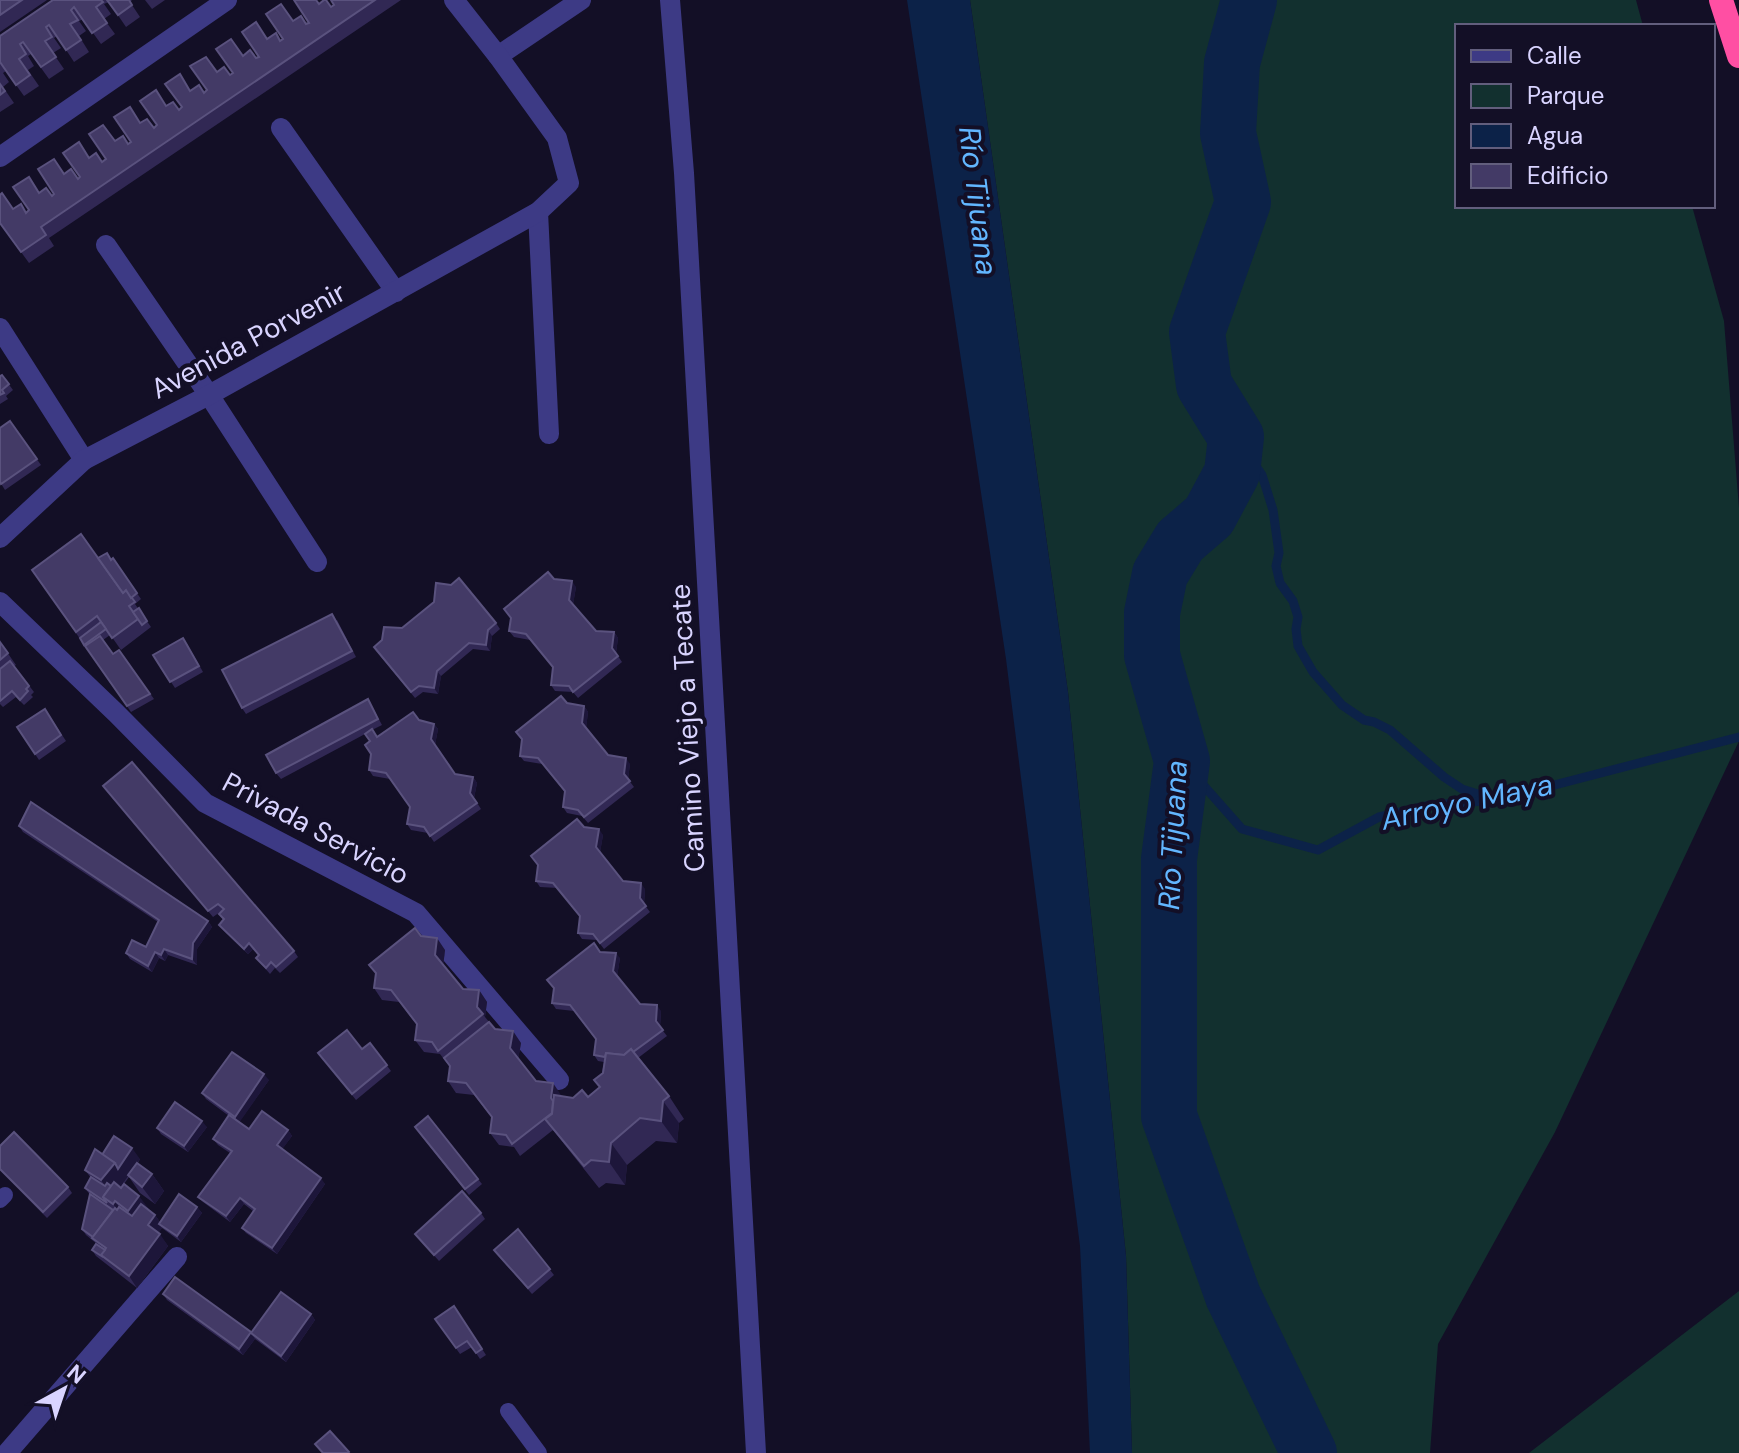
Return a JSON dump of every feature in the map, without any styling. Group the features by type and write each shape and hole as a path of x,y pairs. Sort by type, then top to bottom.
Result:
{"highway":[{"path":"1721,0 1739,56"}],"street":[{"path":"0,157 227,0"},
{"path":"454,0 498,56 581,0"},
{"name":"Camino Viejo a Tecate","path":"670,0 684,173 756,1453"},
{"name":"Avenida Porvenir","path":"0,538 84,460 209,395 538,212 569,183 557,138 498,56"},
{"path":"281,128 396,292"},
{"path":"538,212 549,434"},
{"path":"106,245 209,395 317,562"},
{"path":"0,328 84,460"},
{"name":"Privada Servicio","path":"0,602 205,803 416,913 559,1080"},
{"path":"7,1453 177,1257"}],"lane":[{"path":"508,1411 539,1453"}],"green space":[{"path":"970,0 1636,0 1642,24 1455,24 1455,208 1693,208 1724,321 1739,508 1739,741 1555,1132 1438,1344 1430,1453 1132,1453 1126,1256 1068,692"},
{"path":"1739,1291 1739,1453 1529,1453"}],"water":[{"path":"907,0 970,0 1068,692 1126,1256 1132,1453 1090,1453 1080,1246 1006,659"}],"building":[{"path":"0,0 22,0 0,15"},
{"path":"53,0 101,0 103,2 96,7 107,23 92,33 74,7 71,10 78,20 70,24 81,40 66,50 49,25 46,27 52,37 45,41 56,57 41,67 23,42 20,44 26,54 19,59 30,75 16,85 0,62 0,36"},
{"path":"107,0 129,0 132,5 118,15"},
{"path":"294,0 316,0 319,4 326,0 331,7 334,5 331,0 375,0 41,227 46,235 21,252 0,223 2,193 13,209 21,204 26,213 29,210 13,187 29,177 39,193 46,188 52,196 54,194 38,169 54,159 64,174 71,169 78,179 80,177 63,153 79,142 89,158 96,153 102,162 106,159 89,134 103,125 115,141 123,136 128,144 131,142 114,117 130,107 140,123 147,119 154,128 157,125 140,101 156,90 166,106 173,102 179,110 182,107 165,84 180,74 190,91 199,85 204,93 207,90 190,66 206,57 217,72 224,67 230,75 233,73 216,49 231,39 243,56 250,50 256,58 259,57 242,32 256,22 267,39 276,33 280,41 283,39 266,14 281,4 293,21 301,16 306,24 309,23"},
{"path":"0,376 9,384 0,395"},
{"path":"10,421 37,459 1,484 0,428"},
{"path":"81,534 123,593 126,590 135,602 129,606 138,619 112,638 97,616 76,632 32,570"},
{"path":"107,553 137,593 131,598 126,590 123,593 98,558"},
{"path":"548,572 554,579 572,581 569,600 596,631 614,632 612,648 618,656 573,692 569,686 551,685 553,667 526,634 509,631 511,618 504,609"},
{"path":"459,578 496,623 488,630 486,645 469,643 437,671 434,688 419,686 411,692 374,647 382,640 384,627 402,628 434,602 436,583 451,585"},
{"path":"139,608 147,621 142,625 133,612"},
{"path":"332,614 352,651 242,708 222,670"},
{"path":"101,622 106,629 84,645 80,638"},
{"path":"100,636 113,654 119,650 150,694 127,706 85,646"},
{"path":"183,638 199,666 170,682 153,655"},
{"path":"0,642 8,653 0,660"},
{"path":"10,661 29,686 28,691 20,700 12,691 0,701 0,669"},
{"path":"561,696 567,703 584,706 582,723 608,755 626,758 624,774 630,781 584,817 578,810 563,807 565,791 538,758 520,756 522,739 516,732"},
{"path":"368,699 378,719 276,773 266,755"},
{"path":"45,709 61,735 35,754 17,727"},
{"path":"413,712 419,720 434,724 431,739 455,774 473,777 470,793 477,803 430,836 424,827 407,824 410,807 386,773 369,770 371,754 365,745 370,741 365,734 372,729 377,737"},
{"path":"132,762 294,951 276,967 271,962 266,968 256,958 259,955 249,943 244,949 219,925 224,919 219,914 224,909 218,904 208,911 103,786"},
{"path":"31,802 208,921 193,943 192,959 164,949 161,955 155,952 148,966 126,953 132,940 146,947 159,920 19,826"},
{"path":"577,819 584,827 599,829 596,847 623,881 641,883 640,898 646,906 600,943 593,934 578,933 580,916 553,883 536,881 538,865 531,856"},
{"path":"415,928 421,936 437,938 435,955 463,989 479,990 477,1007 483,1014 438,1051 432,1042 415,1040 417,1024 391,990 374,988 376,973 369,965"},
{"path":"594,943 600,952 616,953 613,971 640,1004 657,1005 656,1021 663,1030 624,1055 594,1055 596,1039 570,1005 552,1003 554,988 547,980"},
{"path":"489,1022 495,1029 513,1031 510,1048 536,1081 553,1083 552,1113 512,1144 506,1135 490,1133 492,1117 466,1083 448,1081 450,1066 444,1058"},
{"path":"347,1030 362,1049 370,1043 387,1065 352,1094 318,1053"},
{"path":"631,1049 669,1096 663,1101 661,1121 640,1118 611,1143 609,1162 591,1160 584,1166 545,1119 552,1114 554,1095 573,1098 582,1090 588,1097 600,1087 594,1080 603,1073 606,1053 624,1055"},
{"path":"232,1052 264,1074 235,1117 202,1093"},
{"path":"175,1102 202,1121 184,1146 157,1128"},
{"path":"262,1111 288,1130 277,1145 321,1178 272,1248 242,1228 255,1209 240,1198 226,1216 198,1197 232,1151 213,1139 229,1115 249,1129"},
{"path":"428,1116 478,1179 465,1189 415,1127"},
{"path":"14,1132 68,1187 43,1212 0,1169 0,1146"},
{"path":"114,1136 132,1148 118,1169 115,1163 102,1155"},
{"path":"95,1149 115,1163 101,1180 85,1170"},
{"path":"137,1163 152,1174 142,1187 128,1175"},
{"path":"91,1177 105,1186 107,1183 111,1186 103,1197 107,1203 85,1188"},
{"path":"114,1182 121,1188 124,1184 139,1196 128,1211 103,1197"},
{"path":"462,1191 481,1213 434,1255 415,1234"},
{"path":"90,1194 113,1210 93,1237 82,1229"},
{"path":"179,1194 197,1207 177,1236 159,1224"},
{"path":"141,1204 155,1215 148,1225 160,1234 129,1276 101,1255 106,1248 92,1238 115,1208 117,1210 119,1207 132,1216"},
{"path":"518,1229 550,1269 528,1288 494,1250"},
{"path":"96,1244 105,1250 101,1255 103,1257 92,1250"},
{"path":"175,1277 251,1332 239,1349 163,1294"},
{"path":"281,1292 311,1314 281,1356 251,1333"},
{"path":"454,1306 482,1349 476,1353 467,1341 456,1348 435,1319"},
{"path":"330,1431 348,1453 323,1453 315,1444"}],"waterway":[{"name":"Río Tijuana","path":"1249,0 1232,63 1228,133 1243,202 1197,332 1204,385 1236,437 1232,473 1209,516 1180,541 1160,574 1152,613 1152,655 1182,761 1169,859 1169,1116 1233,1296 1309,1453"},
{"path":"1236,437 1262,475 1273,510 1280,583 1293,601 1298,617 1298,646 1313,672 1342,705 1364,720 1390,730 1462,789 1490,798"},
{"name":"Arroyo Maya","path":"1182,761 1242,829 1318,850 1379,817 1431,805 1497,800 1739,737"}]}
